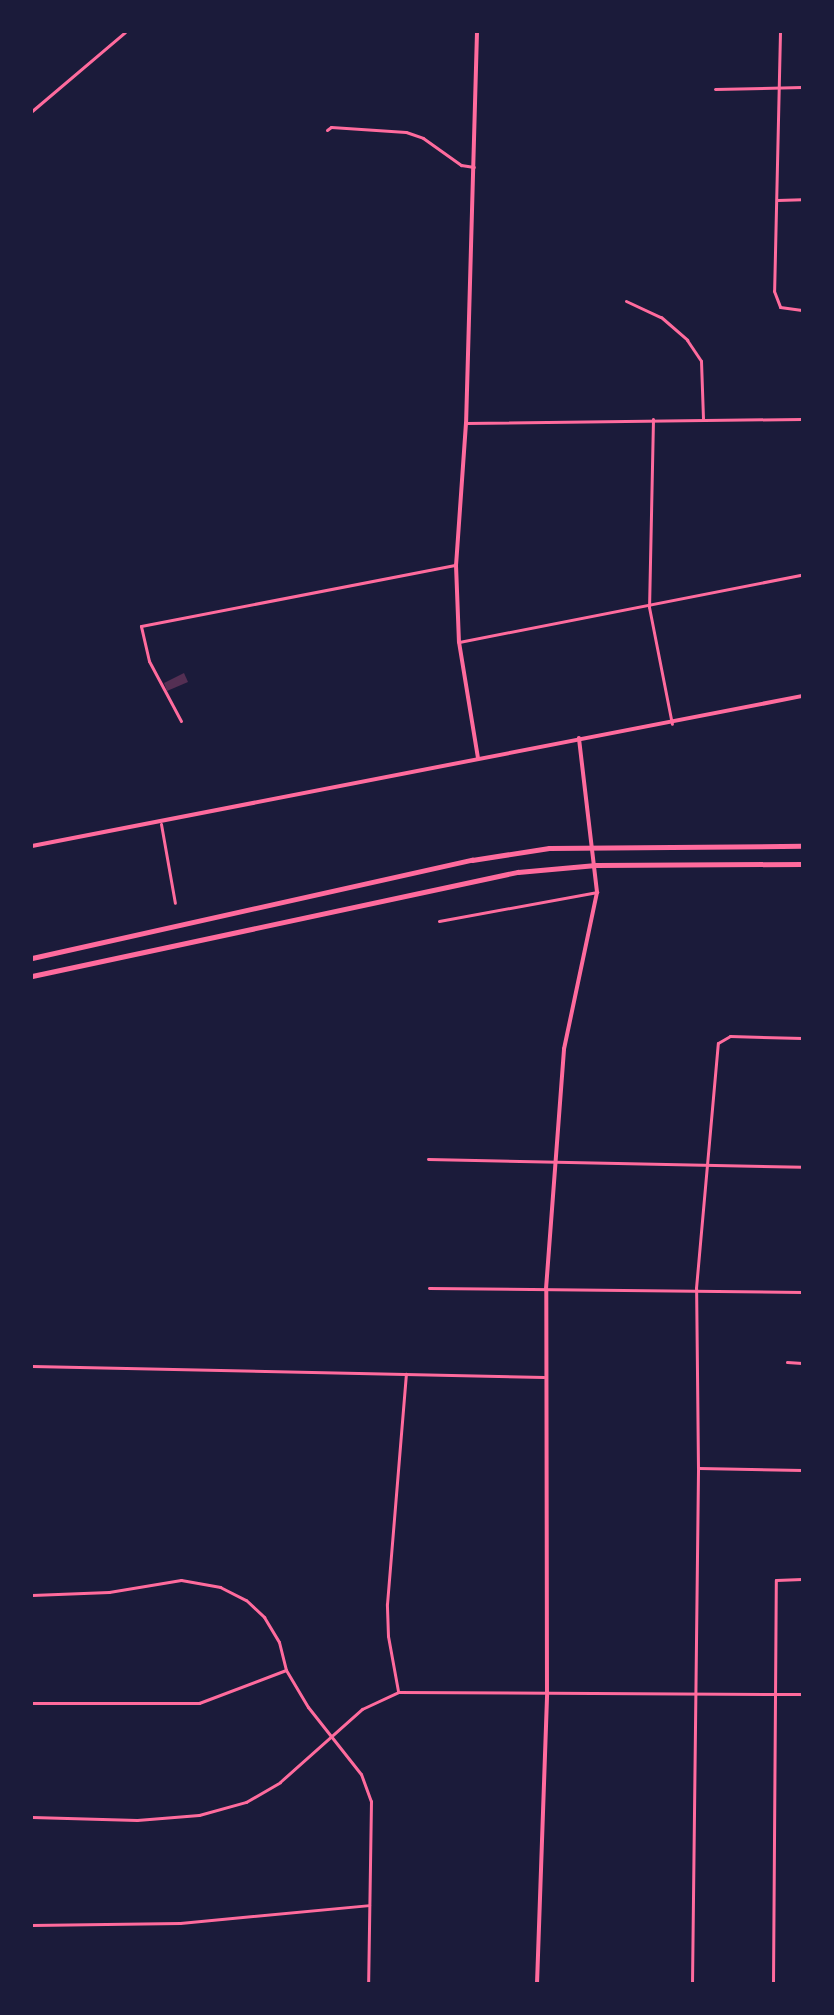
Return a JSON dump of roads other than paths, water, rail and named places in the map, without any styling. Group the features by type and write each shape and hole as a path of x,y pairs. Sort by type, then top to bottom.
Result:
{"main road":[{"path":"32,958 472,860 594,845 802,846"},
{"path":"32,976 411,892 518,872 596,865 802,864"}],"street":[{"path":"32,111 125,32"},
{"path":"477,32 466,423 456,565 459,642 478,758"},
{"path":"780,32 774,291 780,307 802,310"},
{"path":"715,88 802,87"},
{"path":"327,130 331,127 406,132 423,138 461,165 474,167"},
{"path":"777,200 802,200"},
{"path":"626,302 661,317 687,340 701,361 703,419"},
{"path":"653,419 648,607 672,724"},
{"path":"466,423 802,419"},
{"path":"181,721 149,660 141,626 456,565"},
{"path":"459,642 648,607 802,575"},
{"path":"32,846 160,824 478,758 579,738 672,724 802,696"},
{"path":"537,1983 547,1692 544,1377 546,1289 564,1049 597,892 594,845 579,738"},
{"path":"160,824 175,903"},
{"path":"439,921 597,892"},
{"path":"692,1983 699,1468 696,1288 717,1043 730,1036 802,1038"},
{"path":"428,1159 802,1167"},
{"path":"429,1288 696,1288 802,1292"},
{"path":"787,1362 802,1363"},
{"path":"32,1366 544,1377"},
{"path":"398,1692 387,1624 406,1374"},
{"path":"699,1468 802,1470"},
{"path":"773,1983 777,1694 776,1580 802,1579"},
{"path":"32,1595 100,1593 181,1580 220,1587 246,1600 264,1617 279,1642 286,1670 308,1707 361,1774 371,1801 368,1983"},
{"path":"32,1703 200,1703 286,1670"},
{"path":"32,1817 137,1820 199,1815 246,1802 280,1782 362,1709 398,1692 802,1694"},
{"path":"32,1925 180,1923 369,1905"}]}
